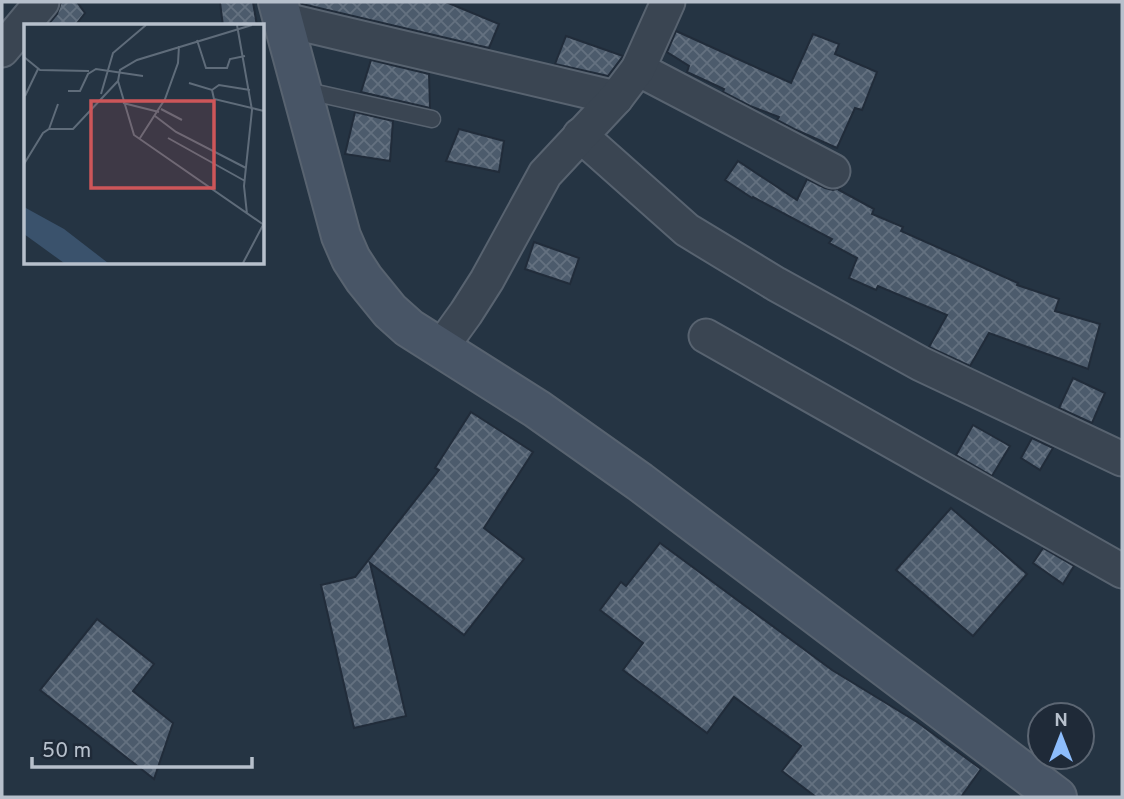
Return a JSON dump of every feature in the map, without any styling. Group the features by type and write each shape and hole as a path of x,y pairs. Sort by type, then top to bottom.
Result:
{"main road":[{"path":"280,11 341,236 351,259 390,311 409,328 537,409 640,482 1057,797"}],"street":[{"path":"3,48 42,2"},
{"path":"440,349 487,280 545,174 616,99 638,69 668,2"},
{"path":"280,11 616,99"},
{"path":"638,69 833,171"},
{"path":"580,135 687,230 776,284 921,364 1122,459"},
{"path":"706,336 1122,571"}],"lane":[{"path":"300,89 432,119"}],"building":[{"path":"61,2 77,2 85,13 77,24 49,24 57,14"},
{"path":"220,2 253,2 257,24 223,24"},
{"path":"302,2 446,2 499,24 489,48"},
{"path":"676,31 791,83 813,34 839,44 835,54 877,72 862,110 855,108 837,148 794,129 777,120 779,117 750,106 723,92 724,89 687,72 689,66 667,52"},
{"path":"566,36 623,56 608,76 555,64"},
{"path":"371,60 429,74 430,108 361,92"},
{"path":"355,112 393,121 390,161 345,154"},
{"path":"459,129 504,141 499,172 446,161"},
{"path":"738,161 797,200 807,179 825,188 840,188 839,190 874,209 872,214 903,227 901,231 1018,283 1017,285 1059,299 1055,311 1100,324 1088,369 989,333 970,366 929,347 947,315 878,286 876,290 849,278 857,258 829,243 832,239 752,198 725,180"},
{"path":"534,242 579,258 570,284 525,269"},
{"path":"1073,378 1105,393 1092,423 1059,408"},
{"path":"471,412 533,452 484,528 524,559 464,635 370,563 406,716 354,728 321,585 355,577 439,470 435,468"},
{"path":"973,425 1010,446 992,476 956,455"},
{"path":"1032,438 1053,448 1040,470 1021,458"},
{"path":"951,508 1027,574 973,636 896,570"},
{"path":"660,543 832,670 917,722 981,769 961,797 816,797 782,771 801,746 734,697 707,733 623,670 643,643 600,610 621,582 626,586"},
{"path":"1043,548 1074,566 1063,584 1033,563"},
{"path":"97,619 154,664 133,691 173,723 154,779 40,690"}]}
